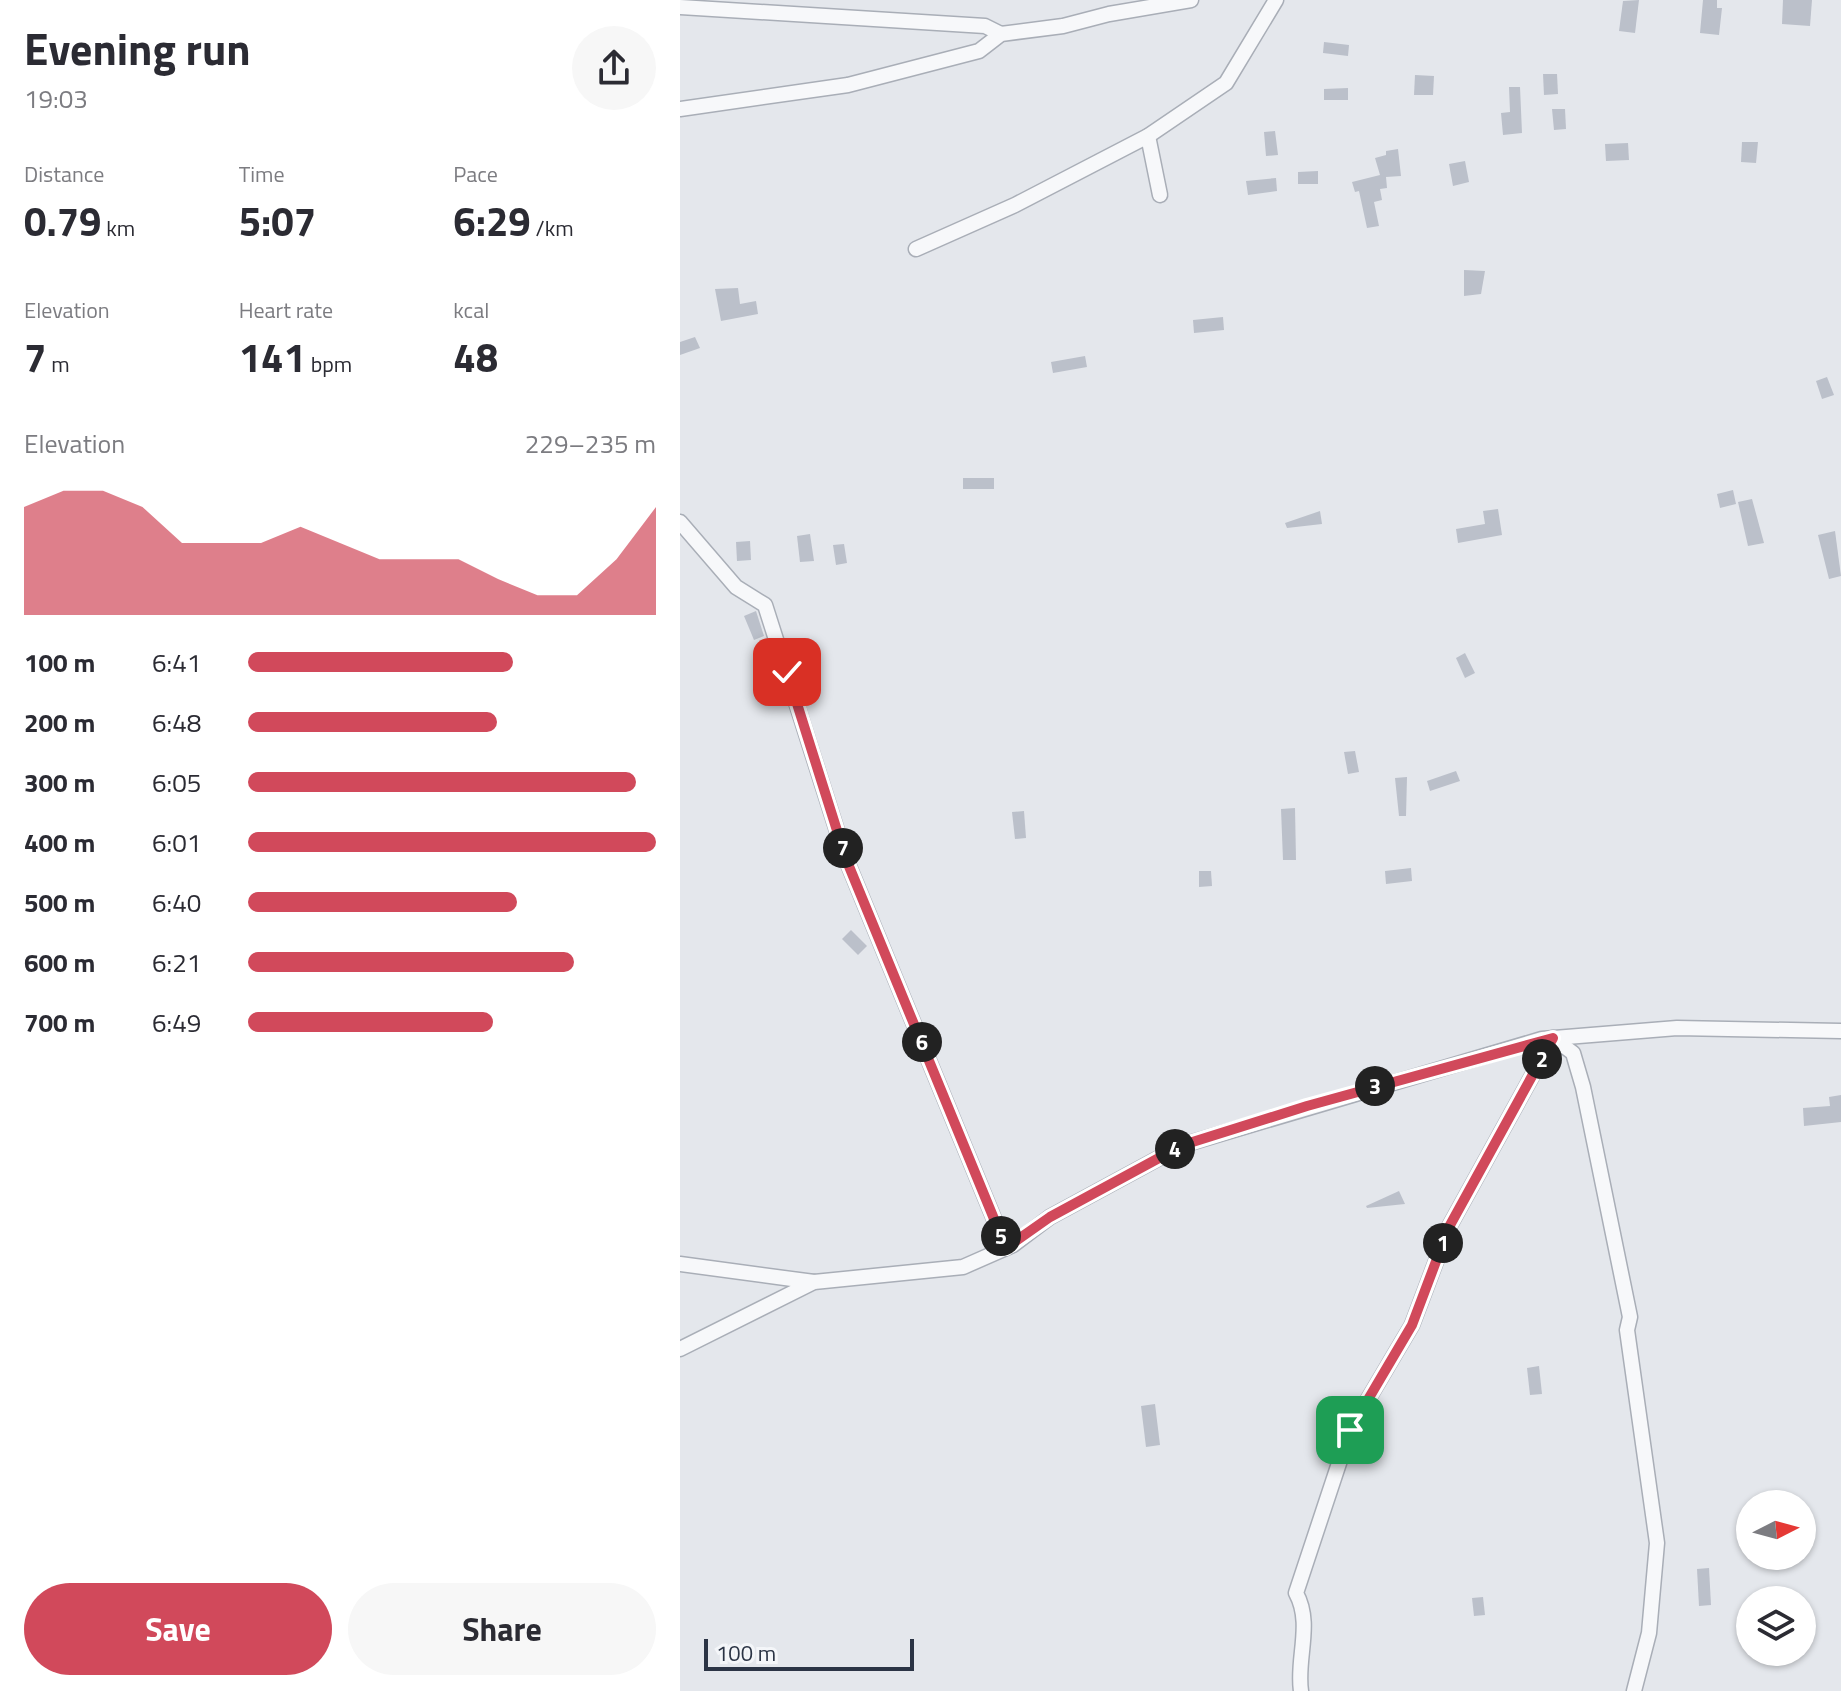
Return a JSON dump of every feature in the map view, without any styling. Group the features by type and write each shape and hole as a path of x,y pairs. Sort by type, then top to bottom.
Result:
{"street":[{"path":"680,109 848,85 979,51 1001,34 1063,26 1109,14 1191,0"},
{"path":"916,249 1015,205 1148,136 1226,83 1276,0"},
{"path":"680,7 985,26 1001,34"},
{"path":"1148,136 1160,195"},
{"path":"680,522 736,587 765,605 846,859 1006,1248"},
{"path":"680,1264 814,1282 963,1267 1006,1248 1050,1217 1183,1145 1307,1106 1553,1038 1677,1028 1841,1031"},
{"path":"1301,1691 1305,1642 1301,1601 1296,1593 1350,1430 1412,1325 1449,1227 1553,1038"},
{"path":"1553,1038 1573,1053 1583,1087 1630,1317 1627,1330 1657,1543 1649,1633 1634,1691"},
{"path":"680,1349 814,1282"}],"building":[{"path":"1639,0 1635,33 1619,31 1623,1"},
{"path":"1703,0 1717,0 1717,8 1722,8 1719,35 1700,33"},
{"path":"1783,0 1812,0 1810,26 1782,24"},
{"path":"1324,42 1349,45 1348,56 1323,53"},
{"path":"1543,74 1557,74 1558,94 1544,95"},
{"path":"1415,75 1434,76 1433,95 1414,95"},
{"path":"1509,87 1520,87 1522,133 1503,135 1501,113 1510,112"},
{"path":"1348,88 1348,100 1324,100 1324,89"},
{"path":"1552,109 1565,109 1566,129 1554,130"},
{"path":"1275,131 1278,155 1266,156 1264,132"},
{"path":"1742,142 1758,142 1756,163 1741,162"},
{"path":"1628,143 1629,160 1606,161 1605,144"},
{"path":"1398,149 1401,176 1386,177 1387,188 1380,189 1382,200 1374,202 1379,226 1367,228 1359,191 1355,192 1352,182 1380,175 1375,158 1386,155 1386,151"},
{"path":"1465,161 1469,182 1453,186 1449,164"},
{"path":"1318,171 1318,184 1298,184 1298,172"},
{"path":"1276,178 1277,191 1248,195 1246,181"},
{"path":"1464,270 1485,271 1481,294 1464,296"},
{"path":"738,288 740,304 756,301 758,314 721,321 715,289"},
{"path":"1223,317 1224,330 1194,333 1193,320"},
{"path":"695,337 700,348 680,355 680,342"},
{"path":"1085,356 1087,367 1053,373 1051,362"},
{"path":"1827,377 1834,395 1822,399 1816,381"},
{"path":"963,478 994,478 994,489 963,489"},
{"path":"1733,490 1736,504 1720,508 1717,494"},
{"path":"1752,499 1764,543 1748,546 1738,502"},
{"path":"1498,509 1502,535 1458,543 1456,529 1485,524 1483,511"},
{"path":"1320,511 1322,524 1287,528 1285,523"},
{"path":"1835,531 1841,576 1829,579 1818,535"},
{"path":"810,534 814,561 800,562 797,536"},
{"path":"750,541 751,560 737,561 736,542"},
{"path":"844,544 847,563 836,565 833,545"},
{"path":"756,611 764,636 754,640 744,616"},
{"path":"1465,653 1475,673 1465,678 1456,658"},
{"path":"1355,751 1359,772 1348,774 1344,752"},
{"path":"1456,771 1460,781 1430,791 1427,781"},
{"path":"1407,777 1406,816 1399,816 1395,778"},
{"path":"1295,808 1296,860 1283,860 1281,809"},
{"path":"1024,811 1026,838 1015,839 1012,812"},
{"path":"1411,868 1412,881 1386,884 1385,871"},
{"path":"1199,871 1211,871 1212,886 1199,887"},
{"path":"851,930 867,946 858,955 842,939"},
{"path":"1841,1095 1841,1122 1804,1126 1803,1108 1830,1106 1829,1097"},
{"path":"1399,1191 1405,1204 1366,1206"},
{"path":"1539,1366 1542,1394 1530,1395 1527,1368"},
{"path":"1155,1404 1160,1445 1146,1447 1141,1406"},
{"path":"1709,1568 1711,1605 1699,1606 1697,1569"},
{"path":"1483,1597 1485,1615 1474,1616 1472,1598"}],"route":[{"path":"787,672 846,859 1006,1248 1050,1217 1183,1145 1307,1106 1553,1038 1449,1227 1412,1325 1350,1430"}]}
